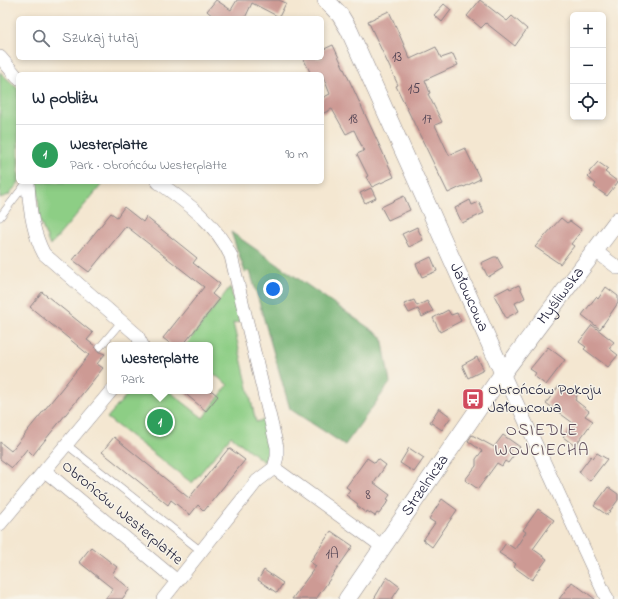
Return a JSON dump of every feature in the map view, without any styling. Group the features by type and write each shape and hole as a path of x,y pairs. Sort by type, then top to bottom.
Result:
{"street":[{"name":"Jałowcowa","path":"326,0 340,15 349,30 503,373 607,599"},
{"path":"0,57 16,76"},
{"path":"27,184 36,239 44,254 137,335 140,342"},
{"path":"161,184 193,208 210,224 227,247 231,256 277,448 277,457 274,468 257,481 163,599"},
{"name":"Myśliwska","path":"503,373 618,220"},
{"path":"594,250 618,268"},
{"name":"Strzelnicza","path":"347,599 503,373"},
{"name":"Obrońców Westerplatte","path":"0,524 109,394"},
{"path":"274,468 384,547"},
{"name":"Obrońców Westerplatte","path":"45,471 177,581"}],"lane":[{"path":"0,217 25,184"},
{"path":"100,347 121,322"},
{"path":"67,445 201,551"}],"green space":[{"path":"0,72 16,87 16,184 17,184 9,195 0,198"},
{"path":"37,184 102,184 50,246 40,221"},
{"path":"231,232 382,337 390,383 345,445 290,409 250,271 245,272"},
{"path":"230,287 240,322 233,323 256,422 264,420 270,447 264,462 231,436 192,483 107,418 127,394 173,394 203,418 228,385 213,373 213,342 188,342"}],"building":[{"path":"216,0 231,10 237,0 279,0 286,3 280,16 252,3 246,16 213,16 207,11"},
{"path":"480,0 507,21 512,16 527,29 515,46 486,23 481,28 467,16"},
{"path":"444,4 451,10 442,22 434,15"},
{"path":"389,11 410,59 436,47 441,58 453,54 458,65 425,80 430,93 428,94 442,122 435,125 449,155 465,148 480,179 448,193 396,86 398,85 368,21"},
{"path":"333,45 394,177 372,187 366,177 368,176 357,154 364,151 354,130 346,134 332,109 324,113 324,97 330,94 324,79 324,72 310,72 304,60 324,60 324,49"},
{"path":"598,162 608,169 605,172 618,182 607,196 594,187 596,184 588,177 591,174 589,172"},
{"path":"371,188 376,198 365,203 360,193"},
{"path":"404,196 410,210 388,220 381,207"},
{"path":"470,200 472,205 479,202 484,213 462,223 455,208"},
{"path":"124,207 143,222 146,217 197,258 193,263 220,284 212,294 219,300 185,342 168,342 163,338 204,287 126,226 89,272 73,260 111,213 117,217"},
{"path":"561,218 567,223 570,221 582,230 571,244 574,246 560,264 535,247"},
{"path":"417,227 423,240 409,247 402,234"},
{"path":"431,257 437,271 422,277 416,264"},
{"path":"497,257 503,268 488,277 481,263"},
{"path":"519,285 525,298 515,303 519,311 506,318 494,295 509,287 510,289"},
{"path":"606,287 618,296 618,303 600,329 582,315 596,297 598,299"},
{"path":"42,292 93,333 87,340 95,346 97,351 105,354 97,364 103,368 33,455 27,449 12,468 0,459 0,442 11,451 89,355 30,307"},
{"path":"414,300 417,306 427,301 433,311 422,317 418,309 409,313 404,304"},
{"path":"448,310 451,315 457,313 461,321 440,332 433,318"},
{"path":"592,325 614,342 609,348 618,355 608,367 584,349 586,347 579,342"},
{"path":"548,347 565,360 546,385 534,376 536,373 530,369"},
{"path":"477,357 484,370 468,378 462,365"},
{"path":"559,386 567,392 569,389 577,396 575,400 589,411 585,416 593,421 575,446 563,437 573,423 546,403"},
{"path":"213,392 218,396 206,411 186,394 213,394"},
{"path":"439,408 451,417 442,430 430,422"},
{"path":"472,435 494,447 503,435 520,447 508,463 505,461 502,466 497,463 478,489 465,480 476,466 476,459 482,451 468,441"},
{"path":"114,437 189,498 229,448 245,460 204,511 198,505 190,515 171,500 168,505 102,452"},
{"path":"409,448 424,458 414,472 400,463"},
{"path":"597,453 607,459 590,481 579,472 591,456 593,458"},
{"path":"367,458 375,463 378,459 386,465 374,483 390,495 387,499 389,500 379,514 377,513 375,516 367,511 366,513 357,506 358,504 346,495 350,490 346,487"},
{"path":"608,487 618,494 618,500 607,515 594,506"},
{"path":"442,499 457,510 432,547 423,540 435,523 429,519"},
{"path":"538,509 554,520 533,549 547,559 532,580 514,567 516,564 499,553 506,543 515,549 526,532 523,530"},
{"path":"331,531 353,546 316,599 292,599 316,566 310,562"},
{"path":"91,547 117,567 112,574 130,589 122,599 105,599 113,589 79,562"},
{"path":"264,570 283,583 277,593 258,580"},
{"path":"387,577 400,587 392,599 374,599"},
{"path":"572,582 595,599 559,599"}],"place":[{"name":"Obrońców Pokoju Jałowcowa","path":"473,399"},
{"name":"Westerplatte","path":"160,422"}],"district":[{"name":"OSIEDLE WOJCIECHA","path":"542,440"}]}
